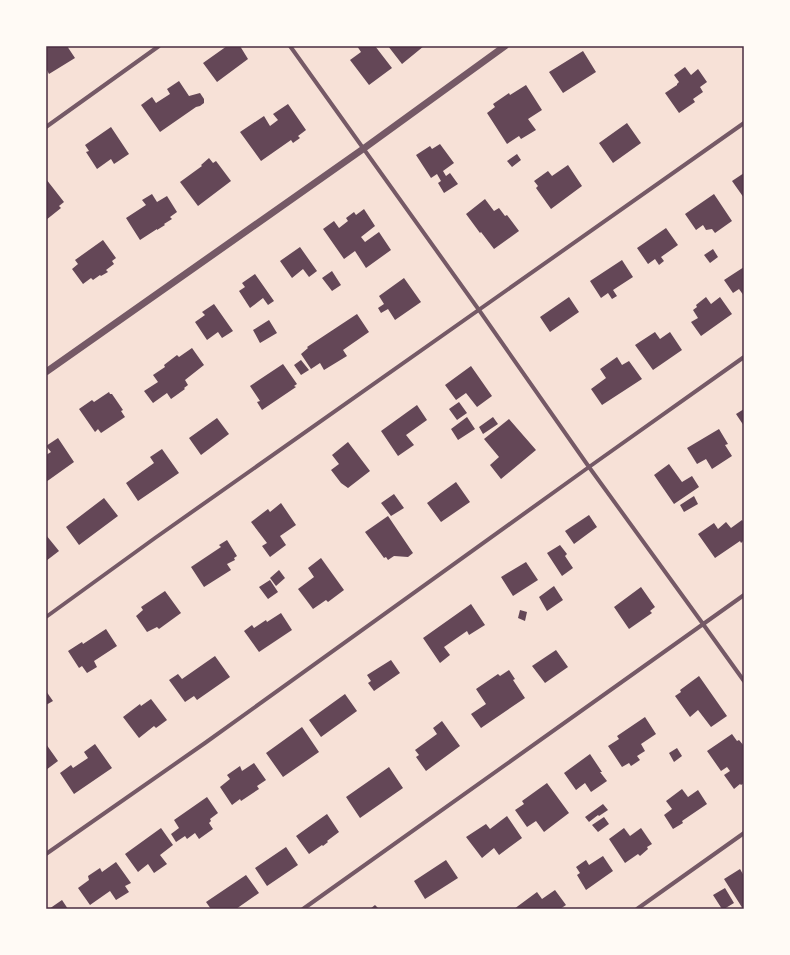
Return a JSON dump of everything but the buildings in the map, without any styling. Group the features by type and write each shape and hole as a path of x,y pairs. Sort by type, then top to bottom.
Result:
{"street":[{"path":"46,127 158,46"},
{"path":"290,46 479,310 589,467 744,681"},
{"path":"46,372 363,149 505,46"},
{"path":"46,617 168,529 744,123"},
{"path":"46,854 205,743 744,357"},
{"path":"303,909 744,595"},
{"path":"637,909 744,833"}]}
